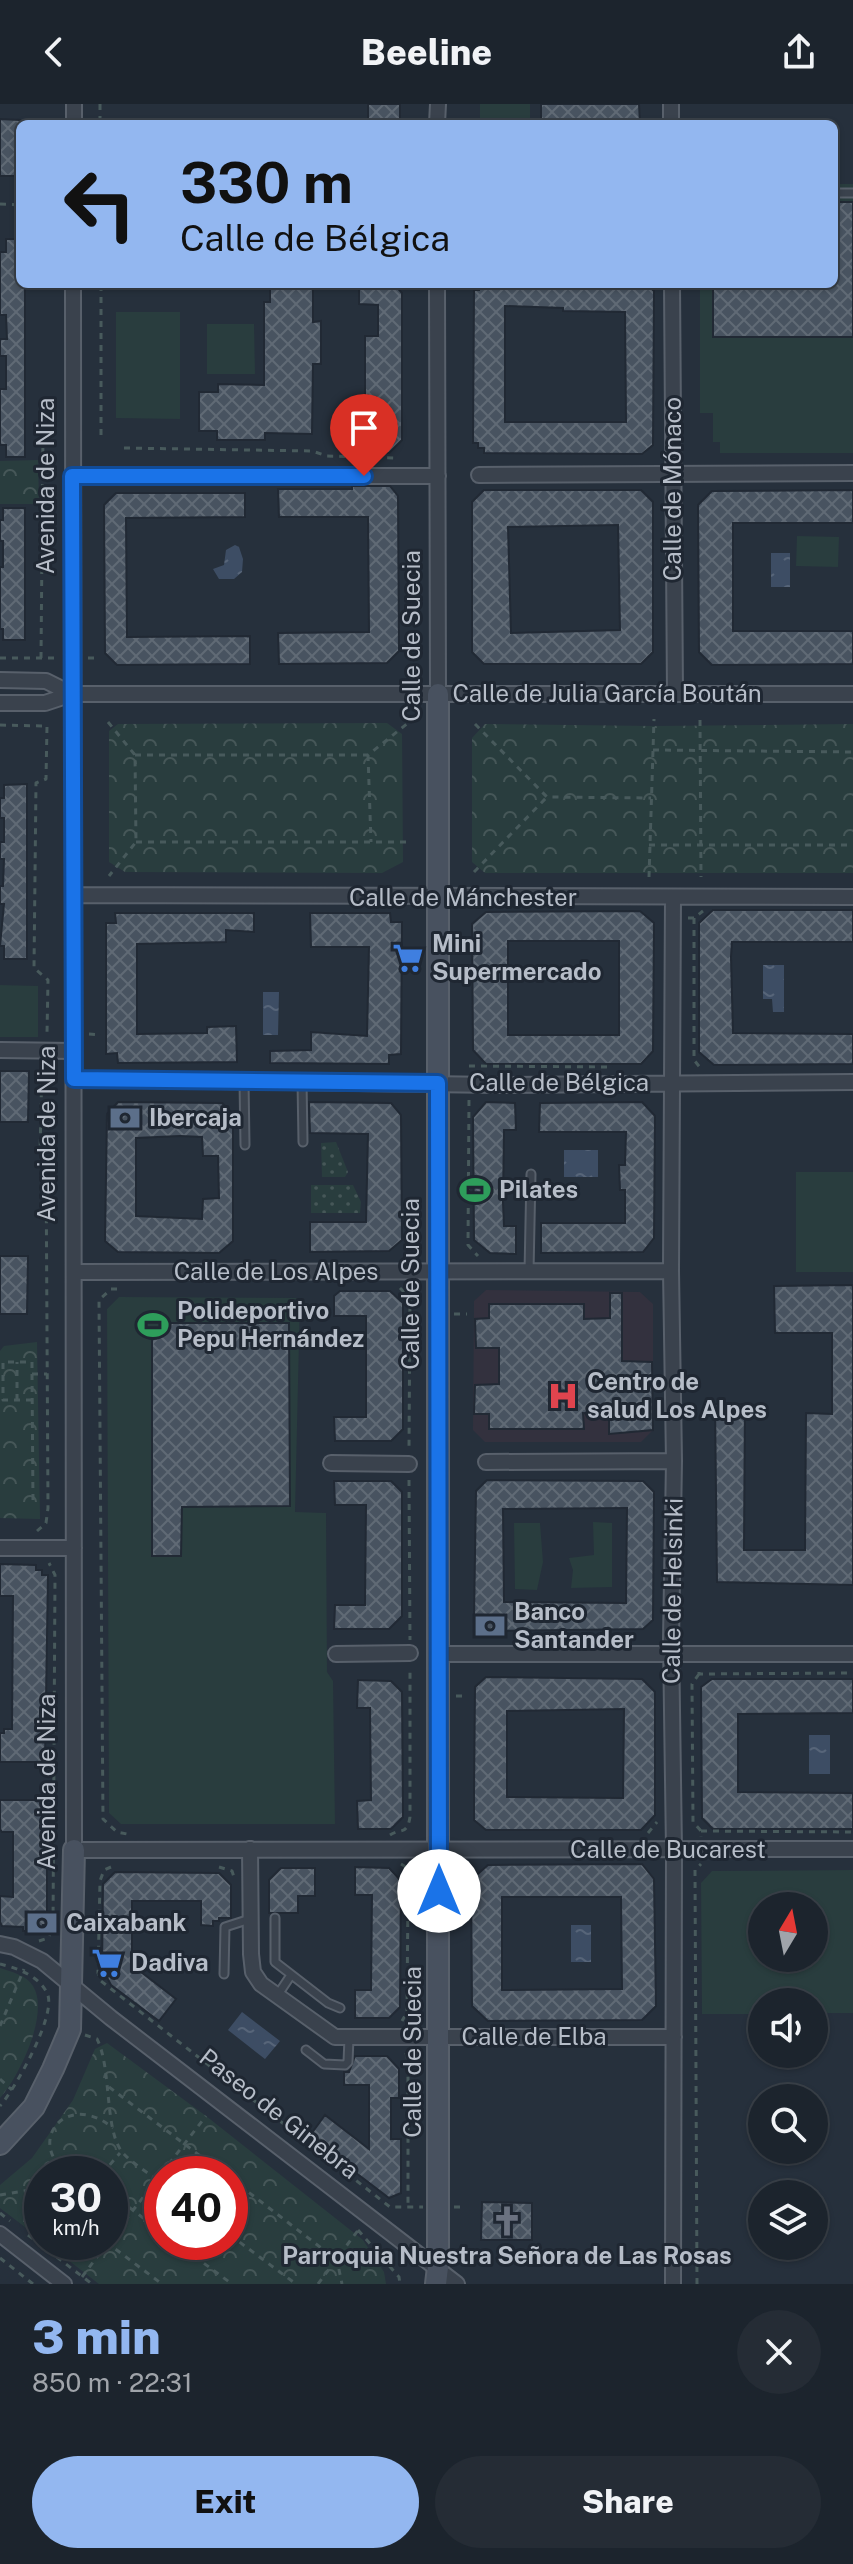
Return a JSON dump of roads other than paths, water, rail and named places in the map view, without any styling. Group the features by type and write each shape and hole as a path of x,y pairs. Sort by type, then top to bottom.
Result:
{"street":[{"name":"Avenida de Niza","path":"70,1984 74,1850 73,288"},
{"name":"Calle de Suecia","path":"437,288 437,2276"},
{"name":"Calle de Mónaco","path":"672,288 675,694"},
{"path":"479,475 853,473"},
{"path":"72,476 438,476"},
{"name":"Calle de Julia García Boután","path":"0,680 46,681 72,694"},
{"name":"Calle de Julia García Boután","path":"0,703 45,703 72,694 853,694"},
{"name":"Calle de Mánchester","path":"73,895 853,897"},
{"name":"Calle de Helsinki","path":"673,898 673,2284"},
{"path":"0,1050 73,1051"},
{"name":"Calle de Bélgica","path":"74,1079 496,1085 853,1082"},
{"name":"Calle de Los Alpes","path":"74,1272 671,1271"},
{"path":"486,1462 674,1461"},
{"path":"331,1463 409,1464"},
{"path":"0,1548 74,1548"},
{"path":"336,1654 410,1653"},
{"path":"438,1654 853,1654"},
{"name":"Calle de Elba","path":"250,1849 253,1972 261,1984 335,2037 674,2037"},
{"path":"74,1850 439,1849"},
{"name":"Calle de Bucarest","path":"439,1849 674,1850 701,1857 853,1849"},
{"name":"Paseo de Ginebra","path":"0,1944 29,1954 70,1984 437,2276 457,2284"},
{"path":"0,2144 34,2107 53,2069 70,2029 70,1984"},
{"path":"0,2234 64,2284"}],"lane":[{"path":"244,1081 245,1145"},
{"path":"302,1081 303,1142"},
{"path":"529,1272 531,1174"},
{"path":"275,1918 275,1962 328,2003 340,2008"},
{"path":"224,1974 225,1927 250,1919"},
{"path":"277,1996 291,1975"},
{"path":"306,2050 324,2064 345,2065 348,2062 349,2038"}],"water":[{"path":"235,545 239,547 243,559 242,572 234,579 219,579 213,569 224,565 226,550"},
{"path":"771,553 790,553 790,587 771,587"},
{"path":"763,965 784,965 784,1012 773,1012 772,999 763,999"},
{"path":"263,992 279,992 278,1035 263,1035"},
{"path":"564,1150 598,1150 598,1177 564,1177"},
{"path":"809,1735 830,1735 830,1774 809,1774"},
{"path":"571,1925 591,1925 591,1962 571,1962"},
{"path":"242,2012 280,2041 265,2059 228,2030"}],"place":[{"name":"Mini Supermercado","path":"408,958"},
{"name":"Ibercaja","path":"125,1118"},
{"name":"Pilates","path":"475,1190"},
{"name":"Polideportivo Pepu Hernández","path":"153,1325"},
{"name":"Centro de salud Los Alpes","path":"563,1396"},
{"name":"Banco Santander","path":"490,1626"},
{"name":"Caixabank","path":"42,1923"},
{"name":"Dadiva","path":"107,1963"},
{"name":"Parroquia Nuestra Señora de Las Rosas","path":"507,2221"}]}
